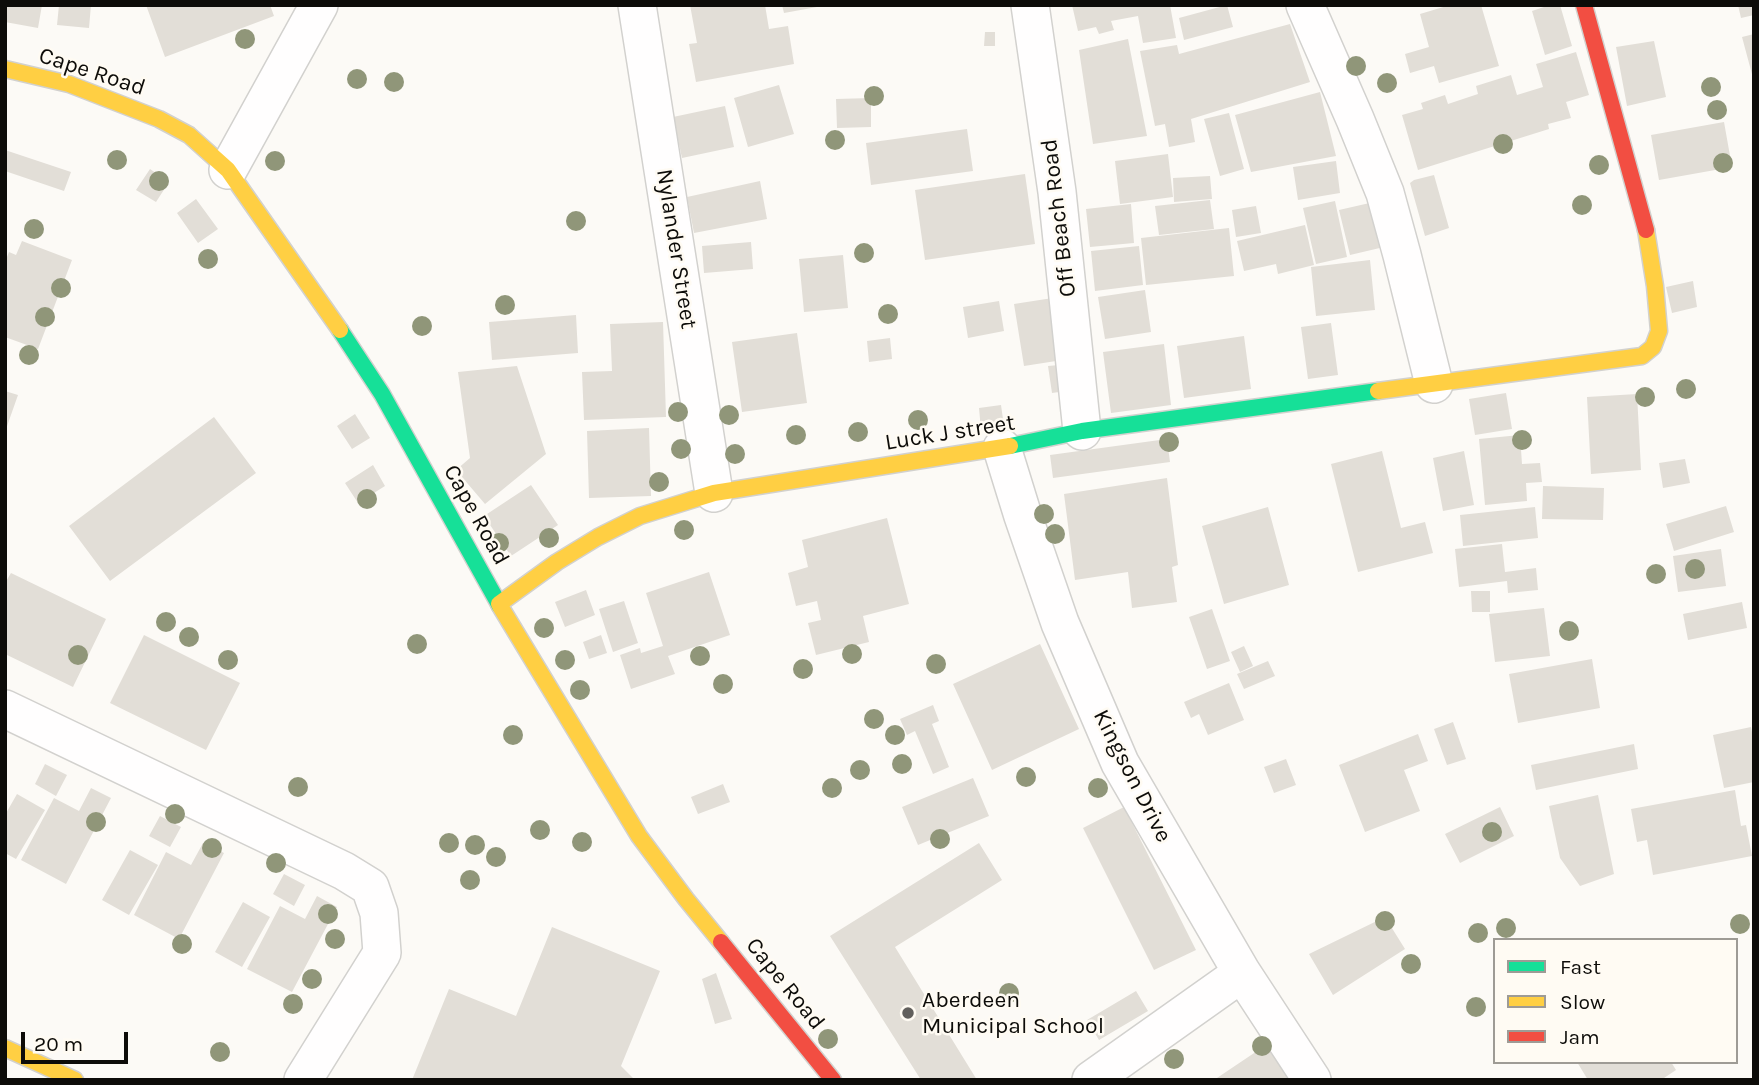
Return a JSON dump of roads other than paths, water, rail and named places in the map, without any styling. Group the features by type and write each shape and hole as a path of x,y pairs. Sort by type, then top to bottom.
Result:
{"street":[{"path":"228,170 319,5"},
{"name":"Nylander Street","path":"637,5 714,493"},
{"name":"Off Beach Road","path":"1030,5 1057,192 1083,431"},
{"path":"1305,5 1385,193 1434,384"},
{"name":"Luck J street","path":"499,604 557,562 598,537 640,516 714,493 1002,448 1083,431 1642,356 1653,346 1659,331 1645,224 1584,5"},
{"name":"Cape Road","path":"5,69 69,84 159,119 189,135 228,170 313,289 382,394 499,604 639,835 686,899 834,1080"},
{"name":"Kingson Drive","path":"1002,448 1060,623 1121,763 1242,973 1311,1080"},
{"path":"5,709 344,871 370,887 379,913 382,953 303,1080"},
{"path":"1091,1080 1242,973"},
{"path":"5,1048 75,1080"}],"place":[{"name":"Aberdeen Municipal School","path":"908,1013"}]}
